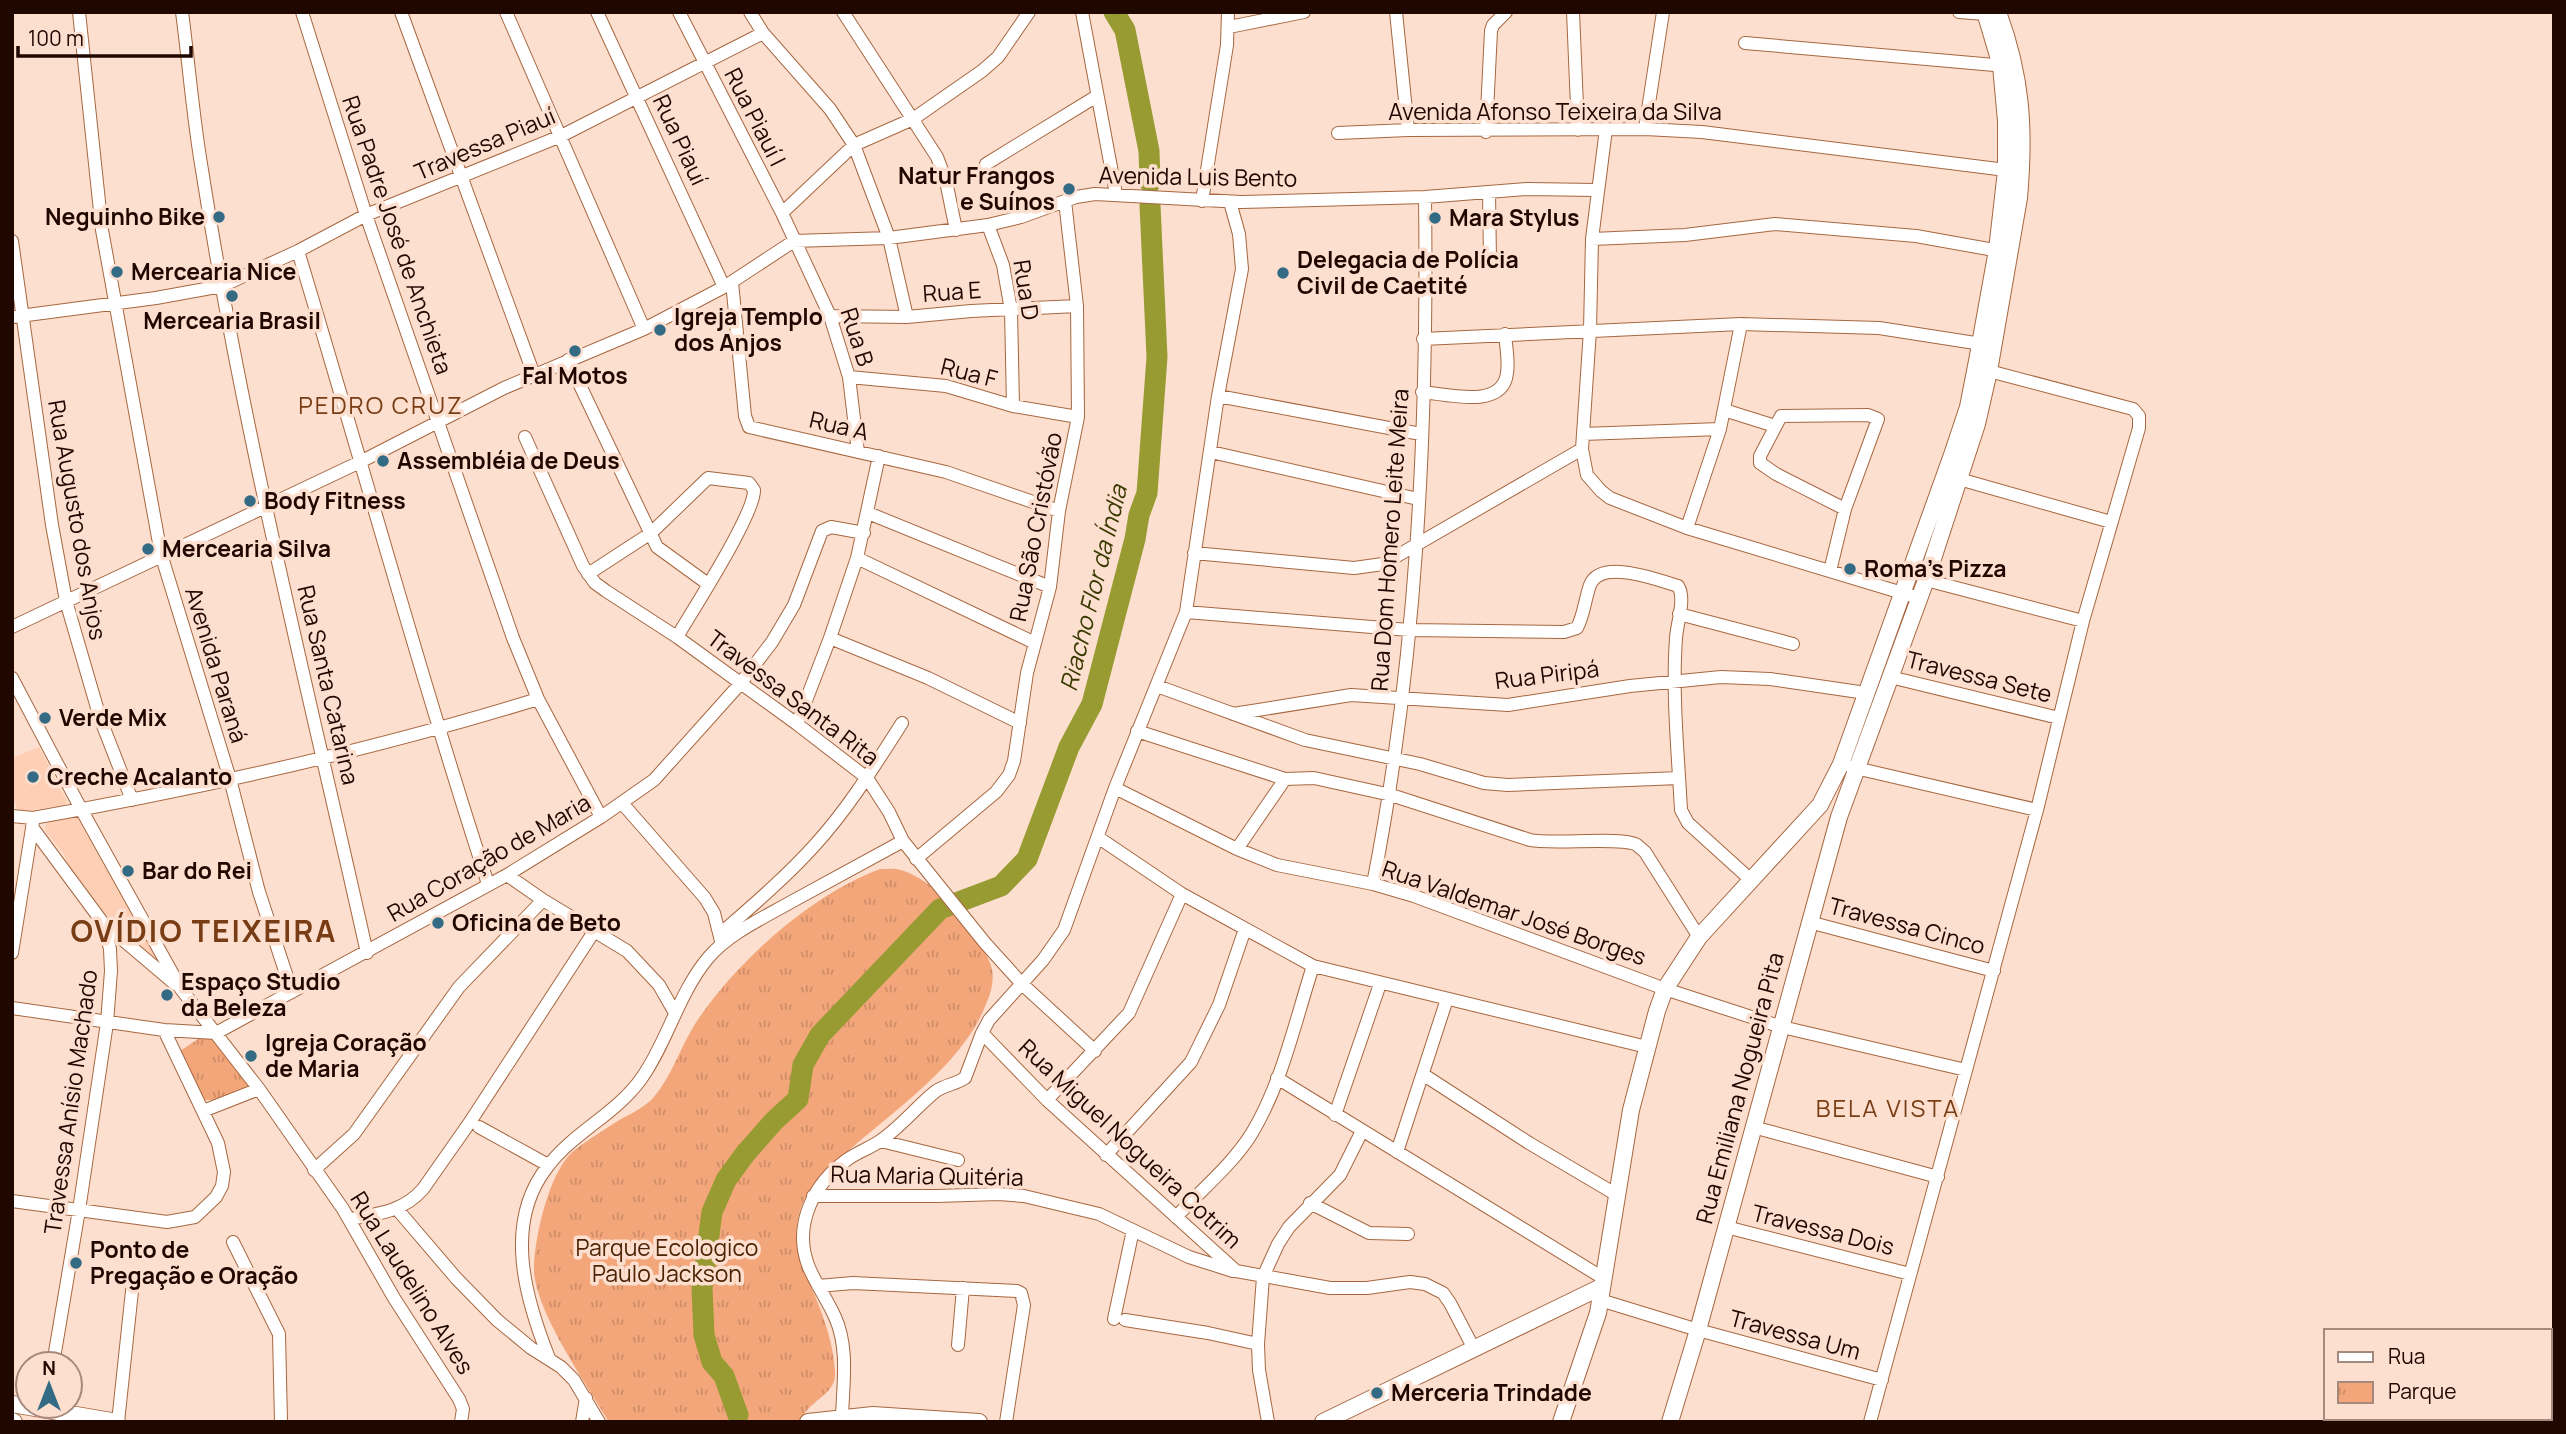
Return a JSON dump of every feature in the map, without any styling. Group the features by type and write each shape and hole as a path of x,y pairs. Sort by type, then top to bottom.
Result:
{"street":[{"name":"Avenida Paraná","path":"79,12 102,230 161,554 230,779 259,892 292,992"},
{"name":"Rua Santa Catarina","path":"182,12 201,168 222,286 267,505 367,953"},
{"name":"Rua Padre José de Anchieta","path":"302,12 366,215 513,638 538,699 601,817"},
{"path":"401,12 534,375"},
{"path":"506,12 644,329"},
{"name":"Rua Piauí","path":"597,12 728,285"},
{"name":"Rua Piauí I","path":"679,12 794,241"},
{"path":"750,12 763,33 830,109 854,145 888,238 906,317"},
{"path":"843,12 943,170 956,229"},
{"path":"782,213 854,145 913,119 982,71 998,57 1029,12"},
{"path":"1082,12 1116,194"},
{"path":"1202,201 1228,12"},
{"path":"1228,27 1304,12"},
{"path":"1396,12 1408,130"},
{"path":"1486,132 1491,31 1493,25 1506,12"},
{"path":"1573,12 1578,130"},
{"path":"1645,129 1663,12"},
{"path":"1849,766 1866,693 1968,407 1987,345 2003,251 2021,95 1990,13 1959,12"},
{"name":"Travessa Piauí","path":"17,316 222,286 298,251 366,215 561,136 763,33"},
{"path":"1745,43 2008,66"},
{"path":"986,164 1097,96"},
{"path":"1606,129 1592,239 1590,330 1582,449 1587,475 1601,491 1622,504 1687,528 1919,598"},
{"name":"Avenida Afonso Teixeira da Silva","path":"1338,133 1606,129 1723,133 2014,172"},
{"name":"Avenida Luis Bento","path":"794,241 888,238 988,225 1087,195 1116,194 1230,202 1425,197 1527,189 1597,190"},
{"path":"1489,192 1490,260"},
{"name":"Rua Dom Homero Leite Meira","path":"1373,884 1391,795 1416,545 1421,434 1425,197"},
{"name":"Rua São Cristóvão","path":"916,859 996,792 1004,783 1014,761 1035,643 1050,587 1059,511 1078,416 1077,306 1065,201"},
{"path":"842,1417 842,1337 835,1317 808,1265 802,1240 805,1216 824,1180 848,1159 881,1141 936,1091 969,1074 989,1020 1053,948 1064,930 1115,788 1186,612 1218,396 1242,269 1238,234 1230,202"},
{"path":"1592,239 1685,234 1775,224 1916,236 2003,251"},
{"name":"Rua D","path":"988,225 1003,265 1011,310 1013,406"},
{"name":"Rua Augusto dos Anjos","path":"12,241 17,316 66,601 100,718 132,800"},
{"path":"12,627 161,554 362,461 438,420 534,375 644,329 728,285 794,241"},
{"name":"Rua B","path":"794,241 830,316 849,377 858,452"},
{"path":"298,251 362,461 438,729 488,884"},
{"name":"Rua A","path":"728,285 747,424 754,428 964,477 1059,511"},
{"name":"Rua E","path":"830,316 906,317 1077,306"},
{"path":"1423,339 1741,324 1879,328 1987,345"},
{"path":"1687,528 1720,429 1741,324"},
{"path":"1422,392 1478,397 1491,395 1501,388 1507,375 1505,334"},
{"path":"1561,1422 1594,1331 1630,1110 1665,989 1699,937 1820,805 1849,766 1890,677 1926,580 1977,424 1989,372 1987,345"},
{"path":"568,360 657,547 708,584"},
{"path":"1870,1422 2037,810 2083,621 2139,428 2137,412 2126,407 1989,372"},
{"name":"Rua F","path":"849,377 946,386 1013,406 1078,416"},
{"path":"1218,396 1421,434"},
{"path":"1724,410 1774,426"},
{"path":"1830,570 1845,509 1877,425 1876,417 1787,414 1780,417 1760,456 1760,463 1845,509"},
{"path":"1583,434 1720,429"},
{"name":"Travessa Santa Rita","path":"525,437 588,574 606,591 677,637 867,778 916,859 1022,984 1095,1051"},
{"path":"1194,553 1354,568 1383,564 1582,449"},
{"path":"1211,452 1418,499"},
{"path":"797,724 857,558 879,456"},
{"name":"Travessa Santa Rita","path":"588,574 651,533 708,478 749,483 754,490 751,505 677,637"},
{"path":"1959,479 2111,522"},
{"path":"868,513 1050,587"},
{"name":"Rua Coração de Maria","path":"216,1033 508,875 601,817 654,780 740,684 772,642 794,605 822,530 831,527 864,533"},
{"path":"857,558 1035,643"},
{"path":"1186,612 1409,630 1573,631 1580,624 1590,585 1599,575 1607,572 1629,573 1674,584 1681,592 1675,681 1679,778 1684,818 1751,880"},
{"path":"1926,580 2083,621"},
{"path":"1679,614 1793,644"},
{"path":"830,638 928,678 1020,723"},
{"name":"Rua Piripá","path":"1233,714 1341,695 1508,705 1630,686 1753,677 1866,693"},
{"name":"Travessa Sete","path":"1890,677 2059,718"},
{"name":"Rua Laudelino Alves","path":"12,678 181,989 259,1089 349,1219 387,1287 459,1399 463,1409 461,1422"},
{"path":"1157,686 1304,740 1394,758 1496,785 1679,778"},
{"path":"12,816 32,823 81,809 230,779 438,729 538,699"},
{"path":"549,1358 528,1303 522,1243 527,1211 535,1188 548,1165 628,1095 642,1078 699,970 721,939 816,844 867,778 902,723"},
{"path":"1137,731 1285,779 1314,778 1391,795 1530,840 1546,843 1620,841 1636,844 1645,852 1699,937"},
{"path":"1849,766 2037,810"},
{"name":"Rua Emiliana Nogueira Pita","path":"1670,1422 1698,1331 1782,1027 1839,817 1849,766"},
{"path":"1237,849 1285,779"},
{"name":"Rua Valdemar José Borges","path":"1115,788 1237,849 1276,865 1373,884 1414,896 1665,989 1782,1027 1966,1070"},
{"path":"622,803 705,898 714,913 721,939"},
{"path":"12,953 32,823"},
{"name":"Travessa Anísio Machado","path":"32,823 103,923 110,949 111,971 107,1023 55,1350"},
{"path":"1099,838 1182,894 1313,967 1647,1047"},
{"path":"721,939 903,841"},
{"path":"508,875 543,900 627,951 659,985 675,1013"},
{"path":"1047,1100 1129,1013 1182,894"},
{"path":"314,1170 354,1134 459,987 543,900"},
{"name":"Travessa Cinco","path":"1809,922 1994,971"},
{"name":"Rua Laudelino Alves","path":"103,923 181,989"},
{"path":"1106,1155 1191,1062 1219,1005 1245,929"},
{"path":"349,1219 371,1217 397,1209 416,1196 455,1144 595,930"},
{"path":"1176,1217 1253,1131 1277,1078 1313,967"},
{"path":"1335,1115 1380,984"},
{"path":"1397,1152 1447,999"},
{"path":"12,1008 164,1030 216,1033"},
{"path":"12,1201 167,1222 184,1221 204,1210 216,1197 222,1186 224,1172 218,1143 164,1030"},
{"name":"Rua Miguel Nogueira Cotrim","path":"982,1033 1047,1100 1236,1271 1330,1288 1367,1288 1410,1282 1425,1284 1443,1293 1473,1347"},
{"path":"1423,1075 1617,1195"},
{"name":"Travessa Um","path":"1277,1078 1397,1152 1601,1289 1698,1331 1882,1380"},
{"path":"202,1111 259,1089"},
{"path":"1753,1127 1938,1177"},
{"path":"479,1128 548,1165"},
{"path":"1268,1422 1259,1370 1258,1344 1263,1277 1278,1244 1310,1203 1336,1181 1362,1131"},
{"path":"881,1141 958,1160"},
{"name":"Rua Maria Quitéria","path":"814,1196 1024,1196 1099,1214 1189,1257 1236,1271"},
{"path":"1310,1203 1369,1233 1408,1234"},
{"path":"397,1209 497,1320 574,1380 598,1422"},
{"name":"Travessa Dois","path":"1726,1227 1910,1274"},
{"path":"1133,1230 1119,1320 1208,1333 1258,1344"},
{"path":"233,1242 279,1334 281,1422"},
{"path":"818,1286 853,1283 1021,1293 1024,1305 1006,1422"},
{"path":"958,1345 963,1288"},
{"path":"1322,1422 1473,1347 1601,1289"},
{"path":"84,1418 118,1422 132,1291"},
{"path":"582,1422 586,1398"},
{"path":"808,1422 873,1415 979,1422"}],"shaded area":[{"name":"Creche Acalanto","path":"39,747 67,801 65,805 19,812 12,796 12,758"},
{"path":"77,817 158,961 157,964 93,902 71,871 63,853 46,832 45,826 48,822"}],"green space":[{"name":"Parque Ecologico Paulo Jackson","path":"880,869 896,869 910,873 945,899 960,915 984,951 992,969 992,983 991,992 977,1024 949,1061 915,1095 828,1169 813,1186 802,1205 796,1232 797,1245 830,1338 835,1372 831,1387 808,1409 801,1422 609,1422 552,1326 537,1287 534,1270 539,1228 559,1170 570,1154 581,1145 653,1098 695,1024 712,1001 776,933 827,896"},
{"path":"204,1035 210,1035 252,1087 218,1100 204,1100 180,1051"}],"waterway":[{"name":"Riacho Flor da Índia","path":"1114,12 1125,30 1149,151 1150,183"},
{"name":"Riacho Flor da Índia","path":"738,1415 724,1376 712,1362 704,1335 702,1288 712,1212 726,1180 774,1121 798,1099 803,1065 820,1035 940,909 1001,886 1027,859 1069,747 1092,704 1139,515 1147,493 1157,357 1150,205"}],"place":[{"name":"Natur Frangos e Suínos","path":"1069,189"},
{"name":"Neguinho Bike","path":"219,217"},
{"name":"Mara Stylus","path":"1435,218"},
{"name":"Mercearia Nice","path":"117,272"},
{"name":"Delegacia de Polícia Civil de Caetité","path":"1283,273"},
{"name":"Mercearia Brasil","path":"232,296"},
{"name":"Igreja Templo dos Anjos","path":"660,330"},
{"name":"Fal Motos","path":"575,351"},
{"name":"Assembléia de Deus","path":"383,461"},
{"name":"Body Fitness","path":"250,501"},
{"name":"Mercearia Silva","path":"148,549"},
{"name":"Roma's Pizza","path":"1850,569"},
{"name":"Verde Mix","path":"45,718"},
{"name":"Creche Acalanto","path":"33,777"},
{"name":"Bar do Rei","path":"128,871"},
{"name":"Oficina de Beto","path":"438,923"},
{"name":"Espaço Studio da Beleza","path":"167,995"},
{"name":"Igreja Coração de Maria","path":"251,1056"},
{"name":"Ponto de Pregação e Oração","path":"76,1263"},
{"name":"Merceria Trindade","path":"1377,1393"}],"district":[{"name":"PEDRO CRUZ","path":"381,406"},
{"name":"OVÍDIO TEIXEIRA","path":"204,932"},
{"name":"BELA VISTA","path":"1888,1109"}]}
